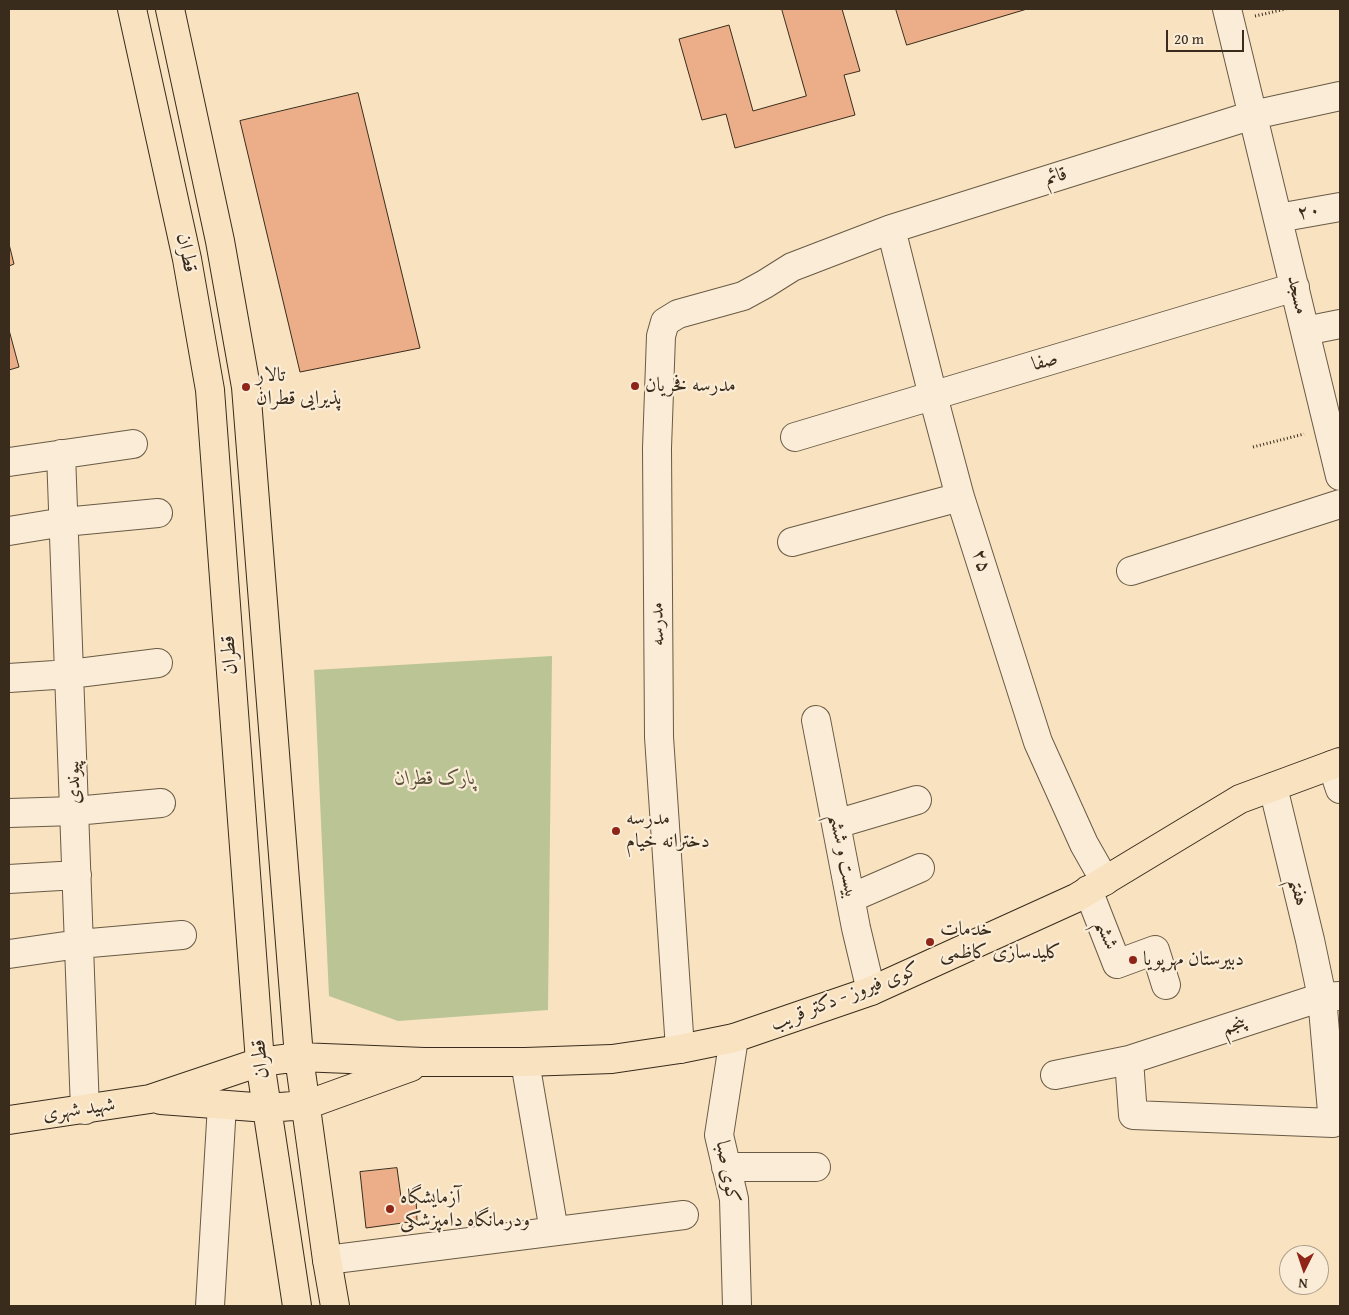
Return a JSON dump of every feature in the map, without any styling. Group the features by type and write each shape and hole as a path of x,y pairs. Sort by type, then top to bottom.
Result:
{"main road":[{"name":"قطران","path":"132,9 187,258 210,390 260,1062 297,1306"},
{"name":"قطران","path":"170,9 220,241 246,387 300,1057 327,1260 335,1306"},
{"name":"کوی فیروز - دکتر قریب","path":"150,1099 260,1062 300,1057 424,1062 525,1062 612,1059 680,1049 734,1038 871,991 1067,902 1240,799 1272,787 1337,772"},
{"path":"150,1099 267,1108 306,1105 424,1062"},
{"name":"شهید شهری","path":"9,1120 150,1099"}],"street":[{"name":"مسجد","path":"1227,9 1340,476"},
{"name":"قائم","path":"778,275 792,267 891,229 1253,115 1340,96"},
{"name":"۲۰","path":"1278,218 1340,207"},
{"name":"۲۵","path":"891,229 960,497 1038,742 1084,844 1097,885"},
{"name":"مدرسه","path":"680,1049 659,737 657,448 661,336 665,322 678,314 743,296 778,275"},
{"name":"صفا","path":"795,437 1295,287"},
{"path":"1305,331 1340,324"},
{"path":"9,462 133,444"},
{"name":"پیوندی","path":"62,454 85,1110"},
{"path":"792,542 960,497"},
{"path":"1131,571 1340,504"},
{"path":"9,531 64,522 158,513"},
{"path":"9,678 70,674 158,662"},
{"name":"بیست و ششم","path":"816,720 871,991"},
{"name":"هفتم","path":"1129,1060 1133,1115 1333,1123 1331,996 1310,940 1272,787"},
{"path":"836,824 917,800"},
{"path":"9,813 75,811 161,803"},
{"path":"851,898 920,868"},
{"path":"9,879 77,875"},
{"name":"ششم","path":"1097,885 1117,964 1155,950 1166,986"},
{"path":"9,954 79,944 182,935"},
{"name":"پنجم","path":"1055,1074 1129,1060 1331,996"},
{"name":"کوی صبا","path":"734,1038 719,1135 734,1199 737,1306"},
{"path":"525,1062 554,1231"},
{"path":"210,1306 222,1105"},
{"path":"726,1167 816,1167"},
{"path":"327,1260 684,1215"}],"path":[{"path":"1254,447 1329,427"}],"green space":[{"name":"پارک قطران","path":"552,656 548,1010 398,1021 329,996 314,670"}],"building":[{"path":"782,9 842,9 860,71 844,75 855,115 735,148 726,114 702,120 679,39 729,25 753,111 806,96"},
{"path":"896,9 1027,9 907,45"},
{"path":"358,93 420,348 300,372 240,121"},
{"path":"9,244 14,264 9,266"},
{"path":"9,330 19,367 9,370"},
{"name":"آزمایشگاه ودرمانگاه دامپزشکی","path":"397,1168 401,1197 416,1197 417,1221 366,1228 360,1172"}],"place":[{"name":"مدرسه فخریان","path":"635,386"},
{"name":"تالار پذیرایی قطران","path":"246,387"},
{"name":"مدرسه دخترانه خیام","path":"616,831"},
{"name":"خدمات کلیدسازی کاظمی","path":"930,942"},
{"name":"دبیرستان مهرپویا","path":"1133,960"},
{"name":"آزمایشگاه ودرمانگاه دامپزشکی","path":"390,1209"}]}
